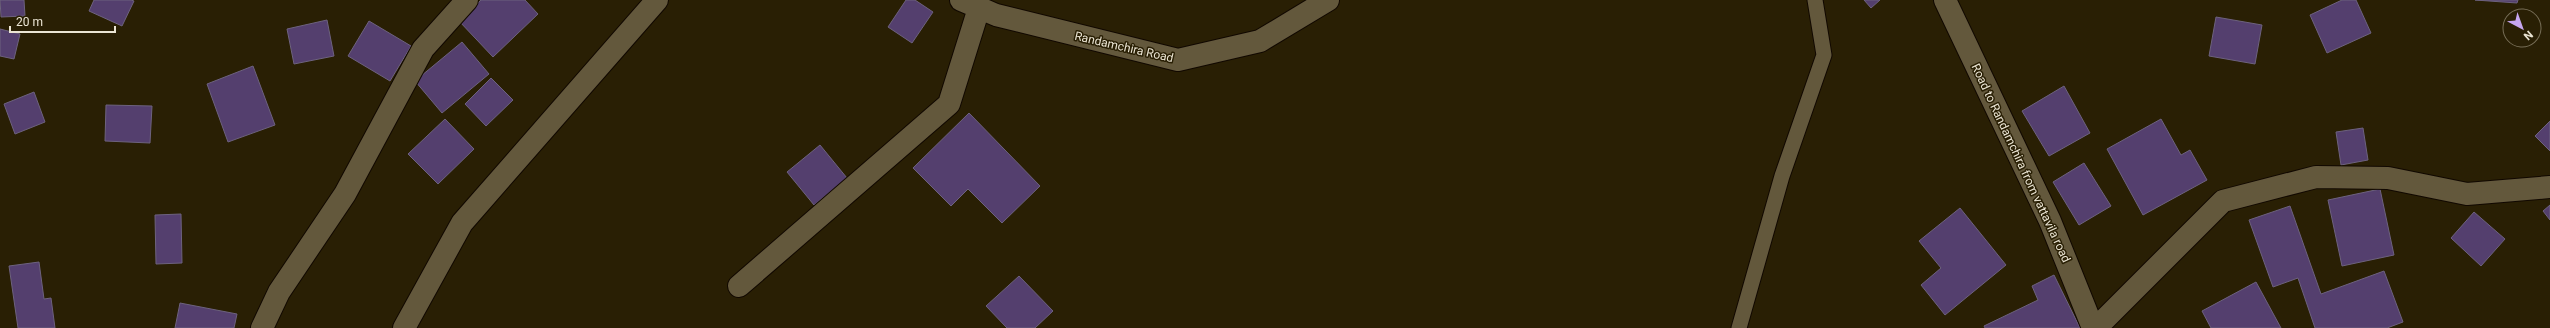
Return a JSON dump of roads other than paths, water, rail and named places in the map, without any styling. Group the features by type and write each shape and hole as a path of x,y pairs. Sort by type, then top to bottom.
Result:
{"street":[{"path":"262,328 279,292 345,194 423,49 467,0"},
{"path":"404,328 462,223 657,0"},
{"name":"Randamchira Road","path":"970,4 996,14 1178,60 1260,41 1328,0"},
{"name":"Road to Randamchira from vattavila road","path":"1945,0 2050,221 2093,328"},
{"path":"739,286 948,104 970,4"},
{"path":"2096,328 2223,200 2316,177 2388,178 2467,194 2550,187"}],"lane":[{"path":"1739,328 1782,176 1824,55 1815,0"}]}
